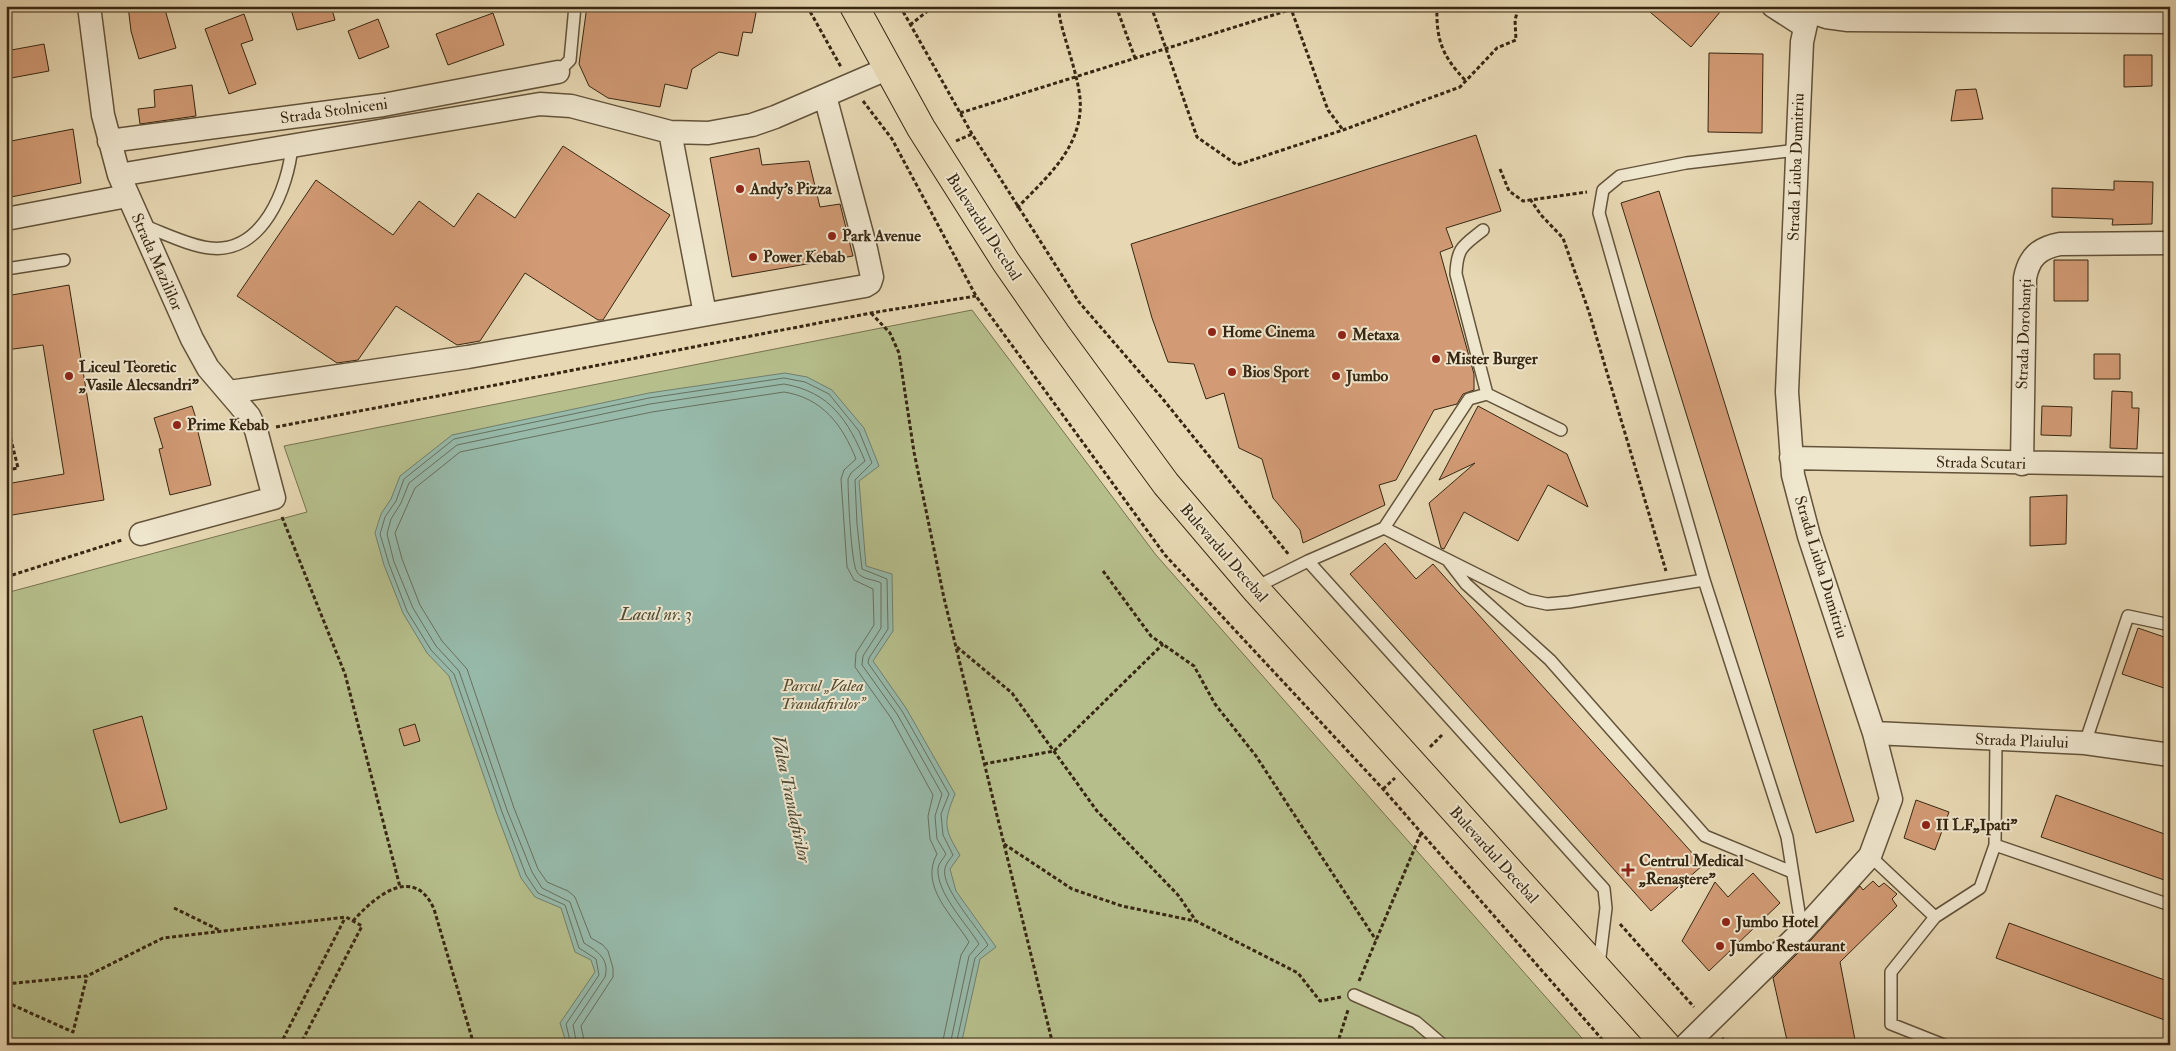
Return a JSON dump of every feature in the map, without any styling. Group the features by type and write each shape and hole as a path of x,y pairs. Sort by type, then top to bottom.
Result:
{"main road":[{"name":"Bulevardul Decebal","path":"854,6 935,150 1006,262 1056,334 1166,484 1257,591 1666,1045"}],"street":[{"name":"Strada Mazililor","path":"89,6 94,58 109,141 123,186 192,339 208,368 249,416 256,430 274,498"},
{"path":"1773,6 1848,20 2170,22"},
{"name":"Strada Liuba Dumitriu","path":"1686,1045 1802,930 1870,856 1891,799 1874,733 1807,526 1793,475 1791,458 1786,392 1802,42 1808,14"},
{"path":"6,219 123,186 292,146 540,104 571,106 670,132 708,133 752,125 889,68"},
{"name":"Strada Stolniceni","path":"109,141 383,105 558,72"},
{"path":"229,392 468,357 865,286 870,283 872,277 825,96"},
{"path":"670,132 705,314"},
{"name":"Strada Dorobanți","path":"2022,464 2025,278 2027,267 2032,258 2047,246 2060,244 2170,243"},
{"name":"Strada Scutari","path":"1791,458 2022,464 2170,465"},
{"path":"141,534 274,498"},
{"name":"Strada Plaiului","path":"1874,733 2085,743 2170,755"}],"lane":[{"path":"558,72 570,60 575,6"},
{"path":"140,224 204,247 221,248 238,243 261,227 276,204 290,163 292,146"},
{"path":"1797,150 1686,163 1620,176 1603,190 1599,213 1704,580 1787,837 1802,930"},
{"path":"1483,230 1460,248 1456,260 1456,274 1487,394"},
{"path":"6,269 64,260"},
{"path":"1257,591 1266,582 1308,561 1384,528 1469,399 1487,394 1561,430"},
{"path":"1384,528 1528,600 1547,604 1704,580"},
{"path":"1448,560 1466,584 1550,660 1705,836 1792,872"},
{"path":"1308,561 1604,889 1606,908 1598,969"},
{"path":"2085,743 2128,616 2170,625"},
{"path":"1944,1045 1891,1024 1891,972 1935,917 1980,888 1996,845 1996,740"},
{"path":"1996,845 2170,904"},
{"path":"1870,856 1935,917"},
{"path":"1354,995 1416,1022 1443,1045"}],"path":[{"path":"900,6 960,113 1017,208 1051,174 1074,140 1080,114 1080,97 1058,6"},
{"path":"910,25 934,6"},
{"path":"1116,6 1135,58"},
{"path":"1151,6 1197,137 1237,165 1343,130 1460,87 1497,48 1516,40 1515,20 1520,6"},
{"path":"960,113 1302,6"},
{"path":"1436,6 1436,30 1441,44 1456,70 1466,80"},
{"path":"1291,8 1328,110 1343,130"},
{"path":"1500,170 1509,191 1523,201 1603,190"},
{"path":"1530,200 1541,215 1564,238 1589,312 1670,586"},
{"path":"256,430 871,313 976,296"},
{"path":"871,313 890,333 899,353 914,452 956,646 1053,1045"},
{"path":"6,418 18,468 6,470"},
{"path":"274,498 345,674 400,887"},
{"path":"6,577 141,534"},
{"path":"1103,571 1152,636 1194,666 1215,704 1256,756 1376,940"},
{"path":"984,764 1054,751 1163,644"},
{"path":"956,646 1012,693 1097,811 1178,896 1196,921"},
{"path":"1337,1045 1354,995 1421,833"},
{"path":"1004,844 1072,889 1122,906 1196,921 1298,973 1320,1001 1354,995"},
{"path":"353,921 365,907 400,887 412,886 423,890 434,908 474,1045"},
{"path":"174,908 222,931"},
{"path":"280,1045 346,917"},
{"path":"6,984 86,976 163,938 346,917 362,926 300,1045"},
{"path":"6,1002 73,1032 86,976"}],"green space":[{"name":"Parcul „Valea Trandafirilor”","path":"972,310 1156,555 1588,1045 6,1045 6,593 307,512 284,446"}],"water":[{"name":"Lacul nr. 3","path":"785,373 807,377 832,390 864,428 879,466 859,481 866,566 892,574 893,631 873,661 906,708 955,794 948,812 947,826 951,839 960,855 950,869 956,891 996,947 980,959 961,1045 567,1045 560,1023 595,972 591,960 575,952 561,908 535,897 521,878 449,676 427,653 403,613 384,565 375,533 381,514 391,499 400,476 452,435 649,393"}],"building":[{"path":"128,6 164,6 176,48 139,59 131,31"},
{"path":"290,6 331,6 335,20 297,30"},
{"path":"587,6 749,6 748,10 756,13 752,33 743,32 738,56 719,52 692,69 687,89 665,84 660,107 608,98 589,86 579,64"},
{"path":"1643,6 1725,6 1691,47"},
{"path":"493,13 504,45 448,65 436,34"},
{"path":"244,14 253,40 241,44 256,84 229,94 205,29"},
{"path":"378,19 389,47 359,59 348,31"},
{"path":"44,44 49,71 6,79 6,51"},
{"path":"1709,53 1763,54 1762,133 1708,132"},
{"path":"2124,55 2152,55 2152,86 2124,87"},
{"path":"192,85 196,116 140,124 138,109 155,107 154,90"},
{"path":"1976,89 1983,119 1951,121 1956,90"},
{"path":"73,129 81,183 6,198 6,142"},
{"name":"Jumbo","path":"1476,135 1501,211 1446,228 1453,247 1440,252 1474,374 1474,390 1463,394 1457,404 1434,410 1396,480 1379,485 1385,505 1303,543 1300,530 1273,498 1262,459 1239,448 1224,393 1206,399 1194,364 1168,362 1152,318 1131,244"},
{"path":"563,146 670,215 603,320 598,320 525,273 480,341 457,345 396,306 358,360 337,363 237,296 316,180 393,235 419,201 454,227 478,193 515,218"},
{"path":"759,148 762,165 809,161 820,207 840,204 853,256 732,277 710,158"},
{"path":"2114,181 2153,182 2152,224 2112,225 2113,219 2052,217 2052,188 2114,190"},
{"path":"1659,191 1854,821 1816,833 1621,203"},
{"path":"2054,260 2088,260 2088,301 2054,301"},
{"path":"69,285 104,500 6,516 6,484 64,474 43,345 6,350 6,296"},
{"path":"2094,354 2120,354 2120,379 2094,379"},
{"path":"2112,391 2132,392 2132,408 2139,408 2137,449 2110,448"},
{"path":"192,406 200,431 198,432 211,485 170,495 159,449 163,448 154,418"},
{"path":"1478,406 1567,454 1588,507 1548,485 1518,541 1464,512 1444,549 1441,548 1429,503 1475,463 1439,480"},
{"path":"2042,406 2072,407 2071,436 2041,435"},
{"path":"2067,495 2066,544 2030,546 2030,497"},
{"path":"1385,543 1416,579 1433,564 1703,865 1651,911 1350,574"},
{"path":"2138,628 2170,639 2170,690 2122,674"},
{"path":"142,716 167,809 120,823 93,730"},
{"path":"415,724 420,741 404,746 399,729"},
{"path":"2056,795 2170,836 2170,882 2041,837"},
{"name":"II LF„Ipati”","path":"1916,800 1949,812 1935,850 1904,838"},
{"name":"Jumbo Hotel","path":"1753,873 1780,903 1709,971 1682,941 1715,882 1728,897"},
{"path":"1873,881 1879,887 1884,883 1897,894 1892,899 1897,906 1840,962 1856,1045 1788,1045 1773,978 1811,940 1860,886 1863,890"},
{"path":"2009,923 2170,982 2170,1022 1996,958"}],"place":[{"name":"Andy's Pizza","path":"740,189"},
{"name":"Park Avenue","path":"832,236"},
{"name":"Power Kebab","path":"753,257"},
{"name":"Home Cinema","path":"1212,332"},
{"name":"Metaxa","path":"1342,335"},
{"name":"Mister Burger","path":"1436,359"},
{"name":"Bios Sport","path":"1232,372"},
{"name":"Liceul Teoretic „Vasile Alecsandri”","path":"69,376"},
{"name":"Jumbo","path":"1336,376"},
{"name":"Prime Kebab","path":"177,425"},
{"name":"II LF„Ipati”","path":"1926,825"},
{"name":"Centrul Medical „Renaștere”","path":"1628,870"},
{"name":"Jumbo Hotel","path":"1726,922"},
{"name":"Jumbo Restaurant","path":"1720,946"}],"water label":[{"name":"Valea Trandafirilor","path":"791,799"}]}
